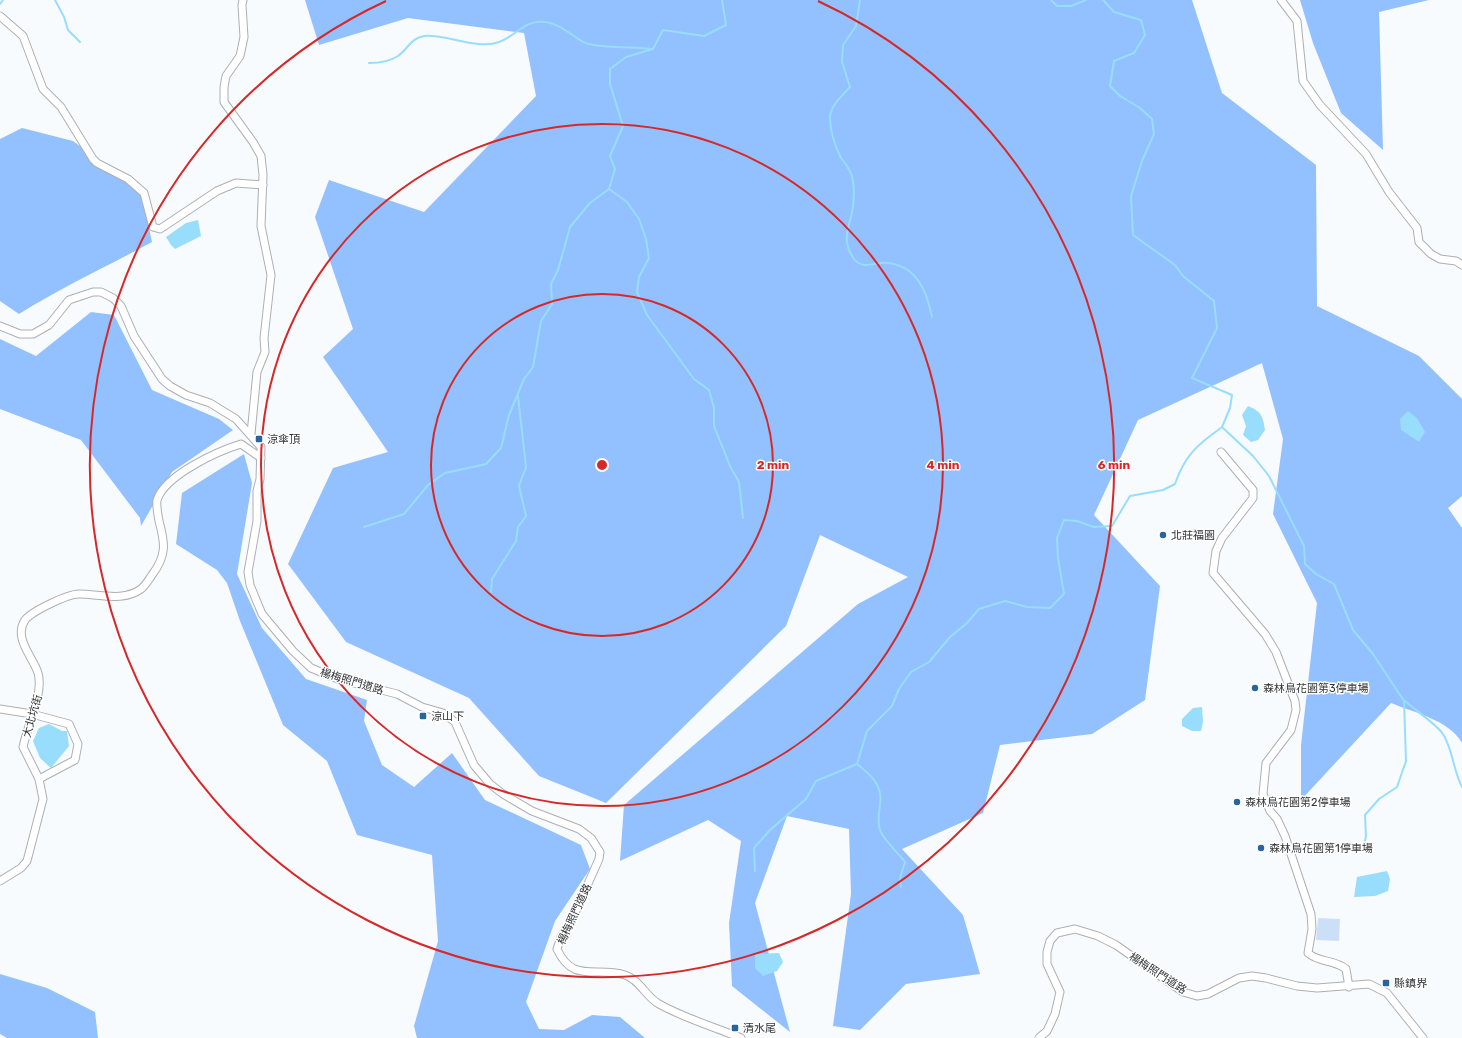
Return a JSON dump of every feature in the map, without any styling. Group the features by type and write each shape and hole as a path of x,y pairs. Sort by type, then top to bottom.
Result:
{"street":[{"path":"243,0 243,42 240,56 226,76 224,102 253,142 261,156 263,185 261,226 271,275 264,338 265,352 257,372 250,434"},
{"path":"1281,0 1297,21 1303,81 1320,105 1366,154 1389,192 1417,228 1419,242 1431,254 1440,259 1456,260 1462,265"},
{"path":"0,16 23,36 43,89 61,107 93,159 97,163 128,179 144,193 152,227 160,229 217,191 236,183 263,185"},
{"name":"楊梅照門道路","path":"0,326 20,334 33,334 49,325 69,300 93,292 101,292 113,298 121,306 134,336 162,379 170,386 186,395 221,409 236,419 261,447 260,479 257,491 258,521 248,572 250,585 262,614 293,651 311,668 338,679 397,694 422,707 443,713 449,717 460,731 474,765 490,784 503,794 532,811 579,830 591,838 600,852 599,859 571,922 561,937 557,949 566,965 578,971 609,972 630,977 635,980 658,1004 741,1038"},
{"name":"大北坑街","path":"0,881 21,868 27,861 43,799 39,779 23,747 39,689 38,674 21,637 25,621 35,612 78,594 115,597 131,594 142,588 158,568 165,549 157,508 157,501 162,491 185,470 224,449 241,444 261,458"},
{"path":"1221,452 1252,490 1253,498 1222,538 1216,551 1213,573 1264,634 1276,652 1295,701 1296,710 1291,730 1266,763 1263,794 1270,811 1277,820 1285,836 1312,914 1312,929 1308,953 1313,958 1339,963 1346,969 1349,987"},
{"path":"0,709 32,714 69,724 78,744 75,760 39,779"},
{"name":"楊梅照門道路","path":"1039,1038 1046,1031 1055,1014 1060,992 1047,964 1047,952 1050,941 1058,933 1065,930 1075,929 1098,936 1116,945 1183,992 1197,996 1208,994 1239,978 1252,976 1297,986 1317,988 1349,987 1369,984 1387,993 1423,1038"}],"shaded area":[{"path":"305,0 1192,0 1222,93 1316,165 1317,306 1419,356 1462,399 1462,496 1448,508 1462,528 1462,743 1449,728 1431,718 1391,703 1301,800 1301,745 1317,603 1273,514 1283,439 1262,363 1138,420 1094,515 1160,586 1145,700 1092,734 1000,745 983,813 902,849 963,915 980,974 906,984 860,1030 833,1026 851,894 849,829 787,816 755,903 790,1032 732,986 729,923 741,841 708,820 620,861 624,805 858,604 908,577 820,535 786,626 606,803 539,776 469,698 346,642 288,564 333,468 388,452 323,357 353,329 315,217 329,180 424,212 536,96 524,33 408,18 319,45"},
{"path":"1300,0 1429,0 1379,12 1383,150 1341,113 1313,43"},
{"path":"22,128 73,141 141,191 152,242 68,286 19,314 0,301 0,139"},
{"path":"198,220 201,236 175,249 166,237 186,223"},
{"path":"91,312 114,315 152,390 219,419 233,430 172,472 141,526 140,518 81,440 0,409 0,339 36,356"},
{"path":"1248,406 1259,412 1265,430 1258,440 1251,442 1243,435 1246,426 1242,415"},
{"path":"1408,411 1417,418 1425,432 1419,442 1401,430 1400,419"},
{"path":"244,454 252,483 237,574 262,628 306,679 367,700 364,721 382,765 414,787 452,753 485,800 581,845 590,869 555,921 526,1002 539,1029 564,1030 592,1015 620,1017 645,1038 417,1038 414,1026 438,941 432,855 357,835 327,761 283,725 240,621 227,583 217,570 176,544 182,493"},
{"path":"1202,707 1203,722 1201,731 1192,731 1182,726 1182,719 1193,708"},
{"path":"49,724 62,731 67,731 69,746 51,768 40,758 33,741 39,728"},
{"path":"1387,871 1390,879 1388,891 1375,896 1354,897 1357,877"},
{"path":"1318,918 1340,919 1339,941 1316,940"},
{"path":"779,953 783,962 777,971 763,976 755,968 755,954"},
{"path":"0,974 47,988 95,1012 98,1038 7,1038 0,1034"}],"waterway":[{"path":"0,4 3,0"},
{"path":"55,0 64,17 68,30 80,42"},
{"path":"364,527 404,514 428,485 445,473 486,464 501,448 509,415 524,379 533,367 541,321 552,304 551,284 558,270 570,227 590,203 609,189 615,169 610,156 623,126 610,84 610,69 626,57 653,49 663,30 704,36 726,25 722,0"},
{"path":"860,0 856,26 843,45 842,62 850,87 834,105 830,117 832,133 837,148 853,179 854,191 852,214 847,233 848,245 850,252 858,263 866,265 888,263 898,265 906,269 913,275 924,290 932,317"},
{"path":"1051,0 1057,6 1071,6 1086,0"},
{"path":"1103,0 1114,12 1141,20 1145,35 1134,53 1114,61 1110,86 1120,96 1140,108 1152,119 1154,134 1142,161 1131,196 1133,235 1175,265 1183,276 1214,301 1217,328 1192,378 1232,395 1230,408 1222,427 1253,456 1269,476 1304,546 1305,564 1316,574 1334,584 1353,630 1373,654 1404,701 1406,761 1397,787 1379,799 1365,815 1366,836 1364,845"},
{"path":"369,63 391,60 398,56 416,39 424,36 442,37 472,43 491,44 505,39 526,25 538,22 552,23 588,44 652,49"},
{"path":"609,189 627,202 639,219 646,239 649,258 639,277 637,292 647,315 694,379 709,390 714,408 714,426 730,466 739,482 743,518"},
{"path":"491,592 492,579 516,541 518,527 526,516 519,486 526,467 518,396"},
{"path":"755,871 754,848 770,830 806,799 816,781 857,764 867,731 892,706 899,689 911,672 929,662 950,637 967,623 979,609 1005,601 1027,607 1050,608 1064,594 1058,558 1057,538 1064,520 1077,521 1094,527 1112,526 1130,496 1163,490 1175,484 1183,465 1193,451 1222,427"},
{"path":"1405,701 1443,734 1449,747 1462,787"},
{"path":"857,764 867,772 878,786 880,792 878,820 881,833 905,862 900,878 901,887"}],"place":[{"name":"涼傘頂","path":"259,439"},
{"name":"北莊福園","path":"1163,535"},
{"name":"森林鳥花園第3停車場","path":"1255,688"},
{"name":"涼山下","path":"423,716"},
{"name":"森林鳥花園第2停車場","path":"1237,802"},
{"name":"森林鳥花園第1停車場","path":"1261,848"},
{"name":"縣鎮界","path":"1386,983"},
{"name":"清水尾","path":"735,1028"}]}
